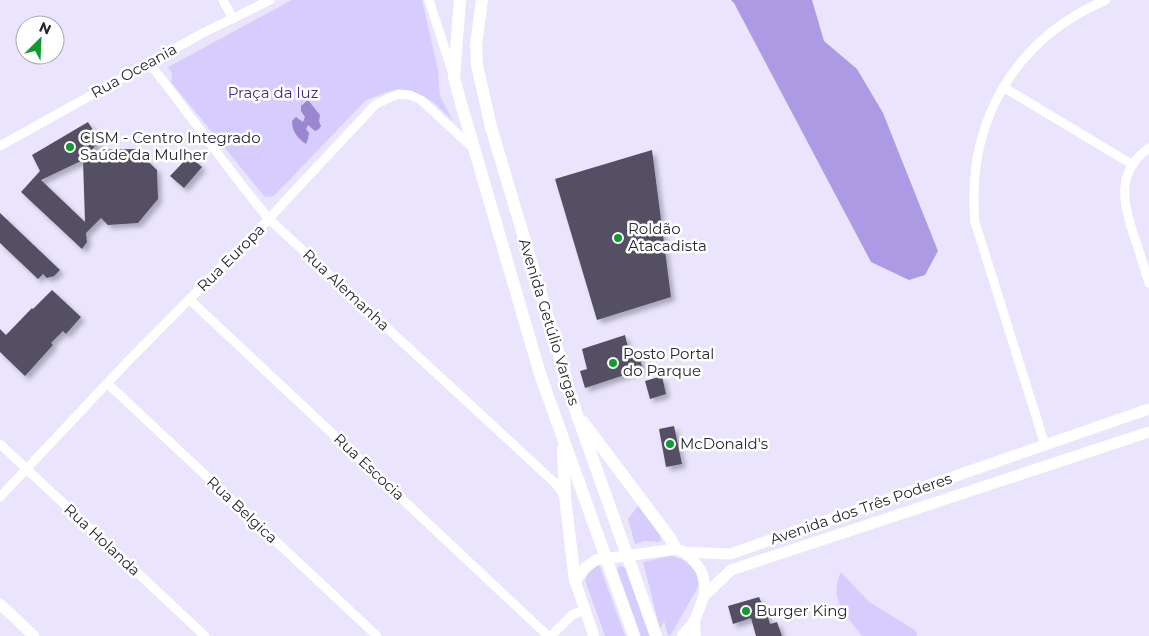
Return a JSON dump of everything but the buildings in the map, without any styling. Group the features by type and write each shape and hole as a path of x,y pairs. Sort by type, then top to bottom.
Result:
{"main road":[{"name":"Avenida Getúlio Vargas","path":"460,0 454,77 540,374 634,636"},
{"path":"473,0 469,24 476,46"},
{"name":"Avenida Getúlio Vargas","path":"482,0 476,46 477,65 491,127 576,412 656,636"},
{"path":"576,412 680,551"},
{"path":"562,434 565,496 575,581"},
{"path":"694,622 695,636"}],"street":[{"path":"223,0 233,19"},
{"name":"Rua Oceania","path":"0,146 203,33 270,0"},
{"name":"Avenida Getúlio Vargas","path":"429,0 454,77"},
{"path":"1045,445 975,222 974,184 979,147 990,112 1019,64 1045,36 1076,15 1106,0"},
{"name":"Rua Alemanha","path":"149,63 246,192 270,220 555,483 565,496"},
{"path":"1004,87 1133,165"},
{"name":"Rua Europa","path":"0,497 130,359 270,220 287,199 376,104 398,94 410,95 421,100 475,150"},
{"path":"1149,148 1133,165 1126,182 1124,200 1149,283"},
{"name":"Rua Escocia","path":"189,299 550,636"},
{"name":"Rua Belgica","path":"108,384 377,636"},
{"name":"Avenida dos Três Poderes","path":"575,581 590,563 607,558 680,551 730,554 1149,409"},
{"name":"Avenida dos Três Poderes","path":"682,636 694,622 704,596 731,570 1149,432"},
{"name":"Rua Holanda","path":"0,444 205,636"},
{"path":"680,551 696,562 704,573 706,581 704,596"},
{"path":"575,581 594,636"},
{"path":"0,604 34,636"},
{"path":"550,636 572,616 584,610"}],"green space":[{"name":"Praça da luz","path":"292,0 422,0 438,70 440,96 453,121 433,102 421,95 406,90 390,91 366,100 274,196 265,197 171,82 172,73 168,67"},
{"path":"638,506 661,537 660,542 644,541 635,544 628,519"},
{"path":"671,556 691,565 698,578 699,585 670,636 664,621 660,629 643,562"},
{"path":"599,564 625,636 605,636 585,580 588,573"},
{"path":"620,566 626,568 651,636 641,636 617,569"},
{"path":"841,572 868,601 916,631 917,636 862,636 845,614 838,599 837,590"}],"shaded area":[{"path":"731,0 812,0 824,41 857,69 883,113 938,251 925,275 909,280 871,262"},
{"path":"308,100 320,115 319,121 321,126 315,131 308,125 306,129 309,133 306,144 296,134 292,121 296,117 303,122 305,117 301,111 301,106"}],"place":[{"name":"CISM - Centro Integrado Saúde da Mulher","path":"70,147"},
{"name":"Roldão Atacadista","path":"618,238"},
{"name":"Posto Portal do Parque","path":"613,363"},
{"name":"McDonald's","path":"670,444"},
{"name":"Burger King","path":"746,611"}]}
